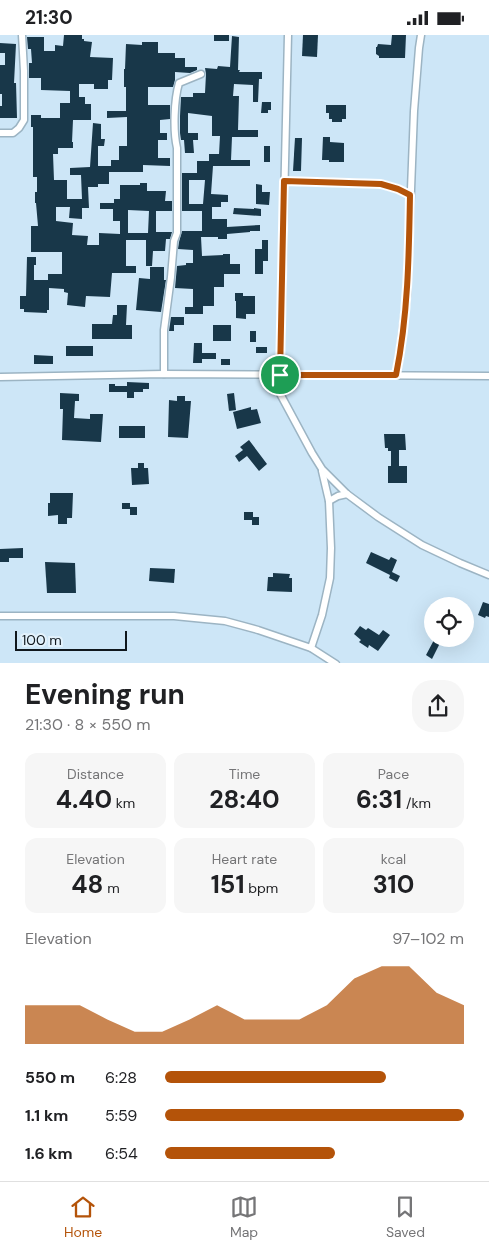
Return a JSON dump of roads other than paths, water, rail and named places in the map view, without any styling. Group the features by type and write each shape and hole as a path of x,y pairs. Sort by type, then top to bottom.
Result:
{"street":[{"path":"0,133 13,133 20,128 24,120 22,35"},
{"path":"280,375 288,35"},
{"path":"396,375 407,294 410,195 418,48 421,35"},
{"path":"164,374 164,330 172,277 174,241 177,233 177,148 175,138 177,91 179,83 201,74"},
{"path":"284,181 381,184 410,195"},
{"path":"0,377 164,374 489,375"},
{"path":"270,375 322,469 347,494 414,540 489,575"},
{"path":"311,648 320,625 329,586 331,548 329,501 322,469"},
{"path":"329,501 347,494"},
{"path":"0,616 174,616 225,621 311,648 336,663"}]}
